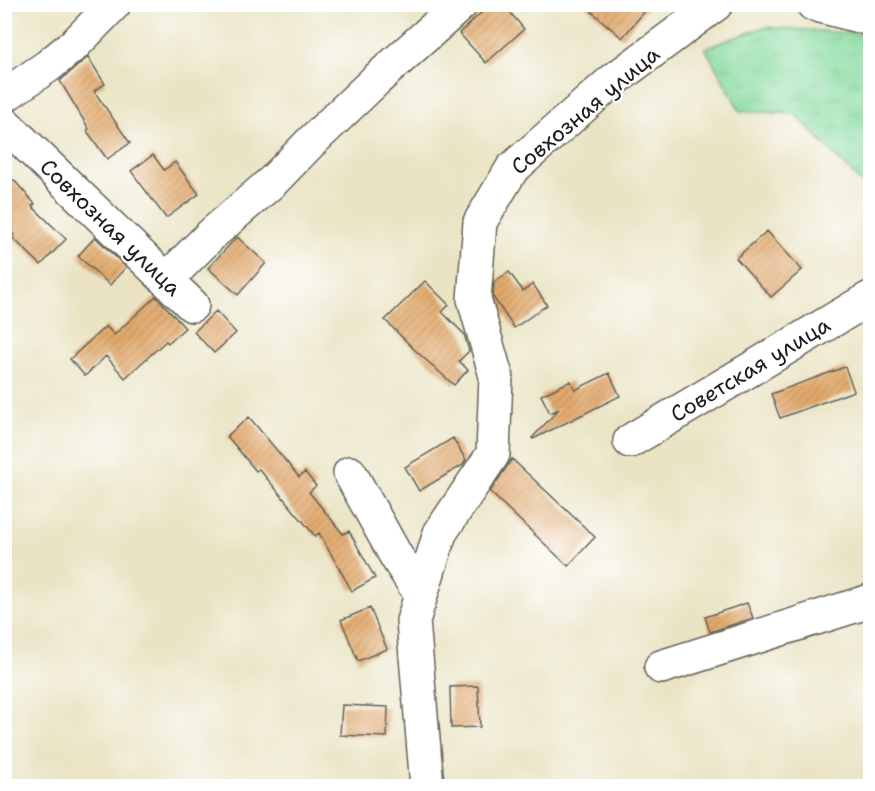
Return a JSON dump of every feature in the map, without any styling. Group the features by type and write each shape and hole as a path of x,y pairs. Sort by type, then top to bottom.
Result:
{"street":[{"path":"4,96 48,66 76,43 114,4"},
{"path":"166,280 212,234 273,181 375,81 461,4"},
{"name":"Совхозная улица","path":"427,786 413,621 440,533 493,454 496,376 474,299 480,222 512,168 611,82 716,4"},
{"path":"813,4 870,19"},
{"name":"Совхозная улица","path":"4,123 192,305"},
{"name":"Советская улица","path":"630,441 870,298"},
{"path":"350,473 383,534 421,595"},
{"path":"383,534 440,533"},
{"path":"660,667 870,601"}],"green space":[{"path":"765,27 860,34 870,45 870,192 795,114 740,111 705,48"}],"building":[{"path":"491,4 503,4 524,29 486,63 459,33"},
{"path":"583,4 651,4 622,38"},
{"path":"88,57 105,84 94,91 130,143 107,159 87,131 89,129 60,81"},
{"path":"153,155 164,170 175,162 199,194 166,218 131,171"},
{"path":"14,180 35,204 32,206 66,239 41,265 12,237 14,235 4,224 4,188"},
{"path":"767,231 802,270 771,297 736,258"},
{"path":"95,237 126,267 110,285 78,256"},
{"path":"237,237 266,263 238,295 208,268"},
{"path":"509,272 523,291 533,284 547,305 514,328 493,297 494,282"},
{"path":"425,281 449,305 442,312 464,334 469,351 459,361 468,370 454,385 385,320"},
{"path":"156,296 185,328 168,343 166,341 125,378 106,356 85,376 70,359 106,326 114,335"},
{"path":"216,311 236,333 214,353 194,332"},
{"path":"845,367 854,391 780,418 771,394"},
{"path":"609,373 620,396 532,438 559,409 550,413 541,395 571,381 575,390"},
{"path":"249,417 299,477 305,472 316,486 309,492 343,534 349,531 375,578 352,591 319,533 315,536 259,469 256,471 227,436"},
{"path":"453,438 466,460 463,465 419,491 405,467"},
{"path":"512,459 595,537 568,566 490,492"},
{"path":"747,603 753,618 710,632 705,617"},
{"path":"370,608 387,649 358,661 341,620"},
{"path":"478,686 480,727 451,728 450,687"},
{"path":"342,705 388,707 387,737 340,735"}]}
